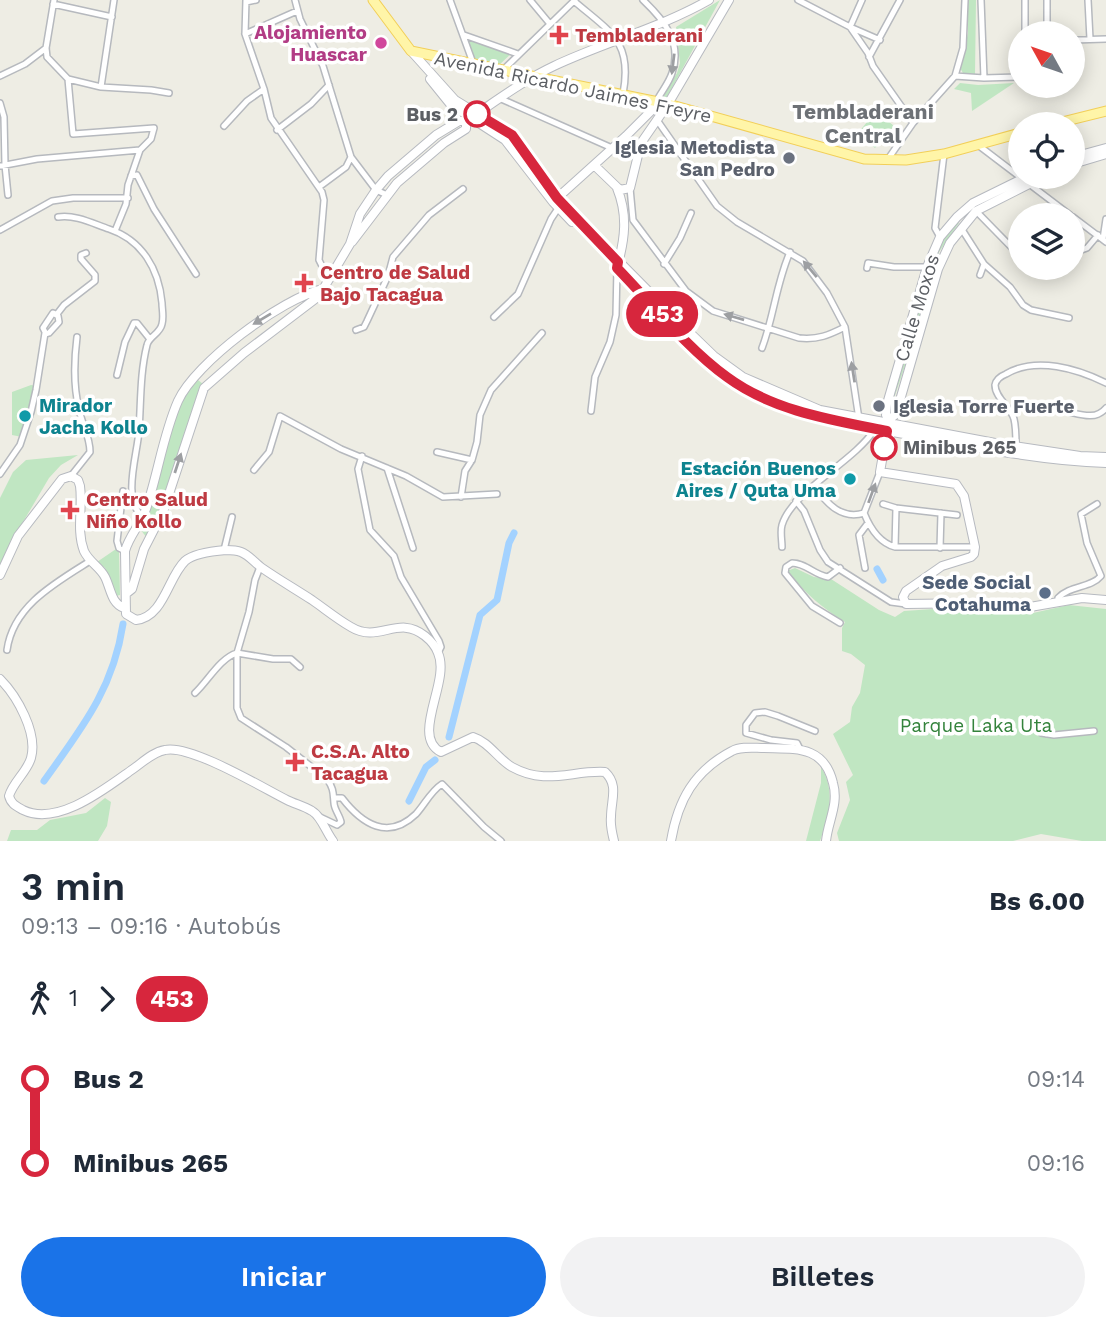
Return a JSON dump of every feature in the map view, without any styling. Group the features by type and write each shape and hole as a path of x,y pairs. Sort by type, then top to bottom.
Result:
{"main road":[{"path":"373,0 411,51"},
{"name":"Avenida Ricardo Jaimes Freyre","path":"411,51 668,104 834,152 876,161 944,154 1008,136"},
{"path":"1085,116 1106,111"}],"street":[{"path":"101,87 114,0"},
{"path":"256,0 246,1 245,34 271,118 319,187 324,200 318,247 319,260 329,280"},
{"path":"295,0 297,11 329,85 351,157 376,190 387,195"},
{"path":"450,0 474,65"},
{"path":"530,0 550,24"},
{"path":"494,317 518,294 558,203 651,111 670,79 674,65 673,44 666,22 643,0"},
{"path":"729,0 668,104 640,143 630,188 633,220 675,279 700,303 713,311 813,340 845,327"},
{"path":"798,0 880,40"},
{"path":"850,27 862,0"},
{"path":"869,57 900,0"},
{"path":"888,159 913,123 955,76 963,48 965,0"},
{"path":"981,0 984,78"},
{"path":"1025,0 1025,21"},
{"path":"1047,0 1047,21"},
{"path":"1088,0 1090,39"},
{"path":"503,70 575,1 619,41 626,67 623,94"},
{"path":"350,244 360,214 376,190 401,164 436,135 459,121 471,118 533,76 666,22 703,1"},
{"path":"112,17 53,2 47,57 68,79 101,87 169,93"},
{"path":"245,34 297,11"},
{"path":"850,27 913,123"},
{"path":"464,35 518,54"},
{"path":"1085,39 1106,39"},
{"path":"0,76 25,64 46,48"},
{"path":"411,51 471,118 512,135 558,203 701,355 737,384 769,400 819,418 889,425 1016,446 1106,457"},
{"path":"955,76 1008,77"},
{"path":"68,79 73,134 153,128 151,139 140,150 128,198 115,231"},
{"path":"277,130 329,85"},
{"path":"224,126 247,101 264,89"},
{"path":"499,98 612,148"},
{"path":"0,103 4,117 2,166 8,195"},
{"path":"127,593 132,589 148,541 163,512 200,397 207,386 316,299 350,244 387,195 409,172 466,129 471,118"},
{"path":"656,119 718,206 737,222 790,252 810,267 845,327 859,421"},
{"path":"436,135 444,143"},
{"path":"626,136 640,143"},
{"path":"977,144 1008,168"},
{"path":"1085,154 1106,148"},
{"path":"419,149 426,158"},
{"path":"2,166 37,159 140,150"},
{"name":"Calle Moxos","path":"889,425 887,404 927,267 940,237 935,228 944,154"},
{"path":"1085,160 1106,154"},
{"path":"319,187 346,167 351,157"},
{"path":"401,164 409,172"},
{"path":"591,411 595,377 610,342 616,315 617,265 623,248 625,227 622,200 617,188 594,165"},
{"path":"134,175 197,274"},
{"path":"940,237 973,203 1008,187"},
{"path":"617,188 630,188"},
{"path":"356,330 364,327 388,276 393,257 429,215 463,189"},
{"path":"1008,244 976,211 1010,189"},
{"path":"1036,189 1054,203"},
{"path":"0,230 52,201 73,198 128,198"},
{"name":"Calle Moxos","path":"889,425 896,414 938,269 950,243 976,211"},
{"path":"664,264 691,213"},
{"path":"58,217 69,216 115,231 145,253 160,285 163,322 159,331 149,338 140,391 140,428 132,482 134,505 143,517"},
{"path":"1085,249 1102,239 1106,219"},
{"path":"1085,226 1102,239"},
{"path":"961,228 984,264 1010,287 1023,305 1031,310 1069,318"},
{"path":"762,348 777,301 777,284 790,252"},
{"path":"0,474 19,445 31,412 45,333 49,333 59,322 57,314 64,305 96,281 95,275 80,258 86,253"},
{"path":"866,268 868,263 894,267 927,267"},
{"path":"980,275 984,264"},
{"path":"323,289 261,319 235,339 185,389 177,403 143,517 125,551 126,614 141,619 148,615 170,588 184,562 191,556 224,550 244,553 353,629 373,634 402,626 413,628 430,641 438,653 440,669 437,696 429,726 429,739 433,746 441,752 473,737 483,742 509,765 525,773 553,777 605,772 611,778 614,788 611,814 614,841"},
{"path":"117,375 125,342 134,323 137,323 149,338"},
{"path":"460,497 465,471 472,460 477,442 480,415 491,390 542,333"},
{"path":"0,575 18,536 62,479 71,476 90,452 87,431 78,409 73,368 78,337"},
{"path":"235,339 244,354"},
{"path":"1016,446 1014,418 997,392 997,380 1019,368 1040,366 1082,372 1106,383"},
{"path":"197,376 207,386"},
{"path":"1069,412 1095,415 1106,408"},
{"path":"254,470 269,452 280,416 443,497 497,494"},
{"path":"859,421 875,429"},
{"path":"814,487 843,514 854,516 863,513 880,472 889,425"},
{"path":"782,547 781,527 796,501 864,445 875,429 889,425 1072,462 1106,463"},
{"path":"437,452 472,460"},
{"path":"362,456 358,469 370,530 394,556 401,576 439,641 441,649 438,653"},
{"path":"387,467 413,548"},
{"path":"880,472 956,484 964,496 975,547 971,557 942,566 906,591 902,597 906,604"},
{"path":"71,476 78,480 80,486 80,526 85,552 104,575 111,597 124,608"},
{"path":"123,491 117,541 125,551"},
{"path":"796,501 804,511 820,550 828,562 891,602 979,603 1030,607 1082,598 1106,600"},
{"path":"883,504 896,508 957,514"},
{"path":"1058,602 1058,598 1067,590 1097,581 1101,576 1087,543 1080,514 1097,504"},
{"path":"895,547 896,508"},
{"path":"863,513 884,542 895,547 975,547"},
{"path":"940,548 941,513"},
{"path":"224,550 232,517"},
{"path":"865,568 859,535 868,523"},
{"path":"136,530 148,541"},
{"path":"6,650 13,627 40,595 90,561"},
{"path":"840,568 828,577 804,565 792,563 786,567 785,573 811,606 840,623"},
{"path":"0,679 17,704 30,733 31,758 9,796 14,805 27,812 46,814 76,805 98,794 155,754 173,749 231,770 334,824 341,823 333,801 335,798 331,785 318,770 247,723 241,718 237,708 237,653 255,580 261,567"},
{"path":"195,693 231,655 237,653 291,659 300,667"},
{"path":"800,749 797,743 746,733 746,725 755,713 765,712 815,731"},
{"path":"1046,734 1094,731"},
{"path":"671,841 675,818 684,795 697,779 737,748 800,749 813,754 827,767 834,785 835,806 826,841"},
{"path":"335,798 342,798 361,821 368,825 391,828 414,816 442,784 484,827 502,841"},
{"path":"317,815 333,841"}],"green space":[{"path":"720,0 667,97 663,97 680,63 676,27"},
{"path":"967,0 976,0 975,74 963,73 960,68 968,33"},
{"path":"467,39 512,53 498,66 475,63"},
{"path":"960,83 1008,83 1008,87 972,111 971,93 954,89"},
{"path":"876,111 894,126 875,148 858,133"},
{"path":"956,221 959,223 939,252 889,413 929,268 944,236"},
{"path":"198,380 203,384 188,422 171,482 157,520 147,538 140,529 148,513 178,408"},
{"path":"31,385 37,386 22,437 12,435 12,392"},
{"path":"78,455 61,465 49,478 13,539 0,569 0,498 13,472 26,460"},
{"path":"116,549 119,551 120,595 116,596 105,568 97,562"},
{"name":"Parque Laka Uta","path":"795,568 814,577 831,579 879,610 895,617 904,611 962,607 1033,613 1069,605 1106,609 1106,841 1082,841 1041,834 1013,841 839,841 837,833 850,800 846,782 853,775 833,734 850,722 852,707 860,693 865,665 851,654 842,651 842,628 845,622 800,586 787,571"},
{"path":"821,767 826,776 830,804 820,841 806,841 821,783"},
{"path":"105,798 111,802 107,826 98,841 7,841 11,830 37,830 50,820 86,813"}],"waterway":[{"path":"449,737 480,615 497,600 509,543 514,533"},
{"path":"877,569 883,580"},
{"path":"44,781 94,708 112,669 123,624"},
{"path":"409,801 426,767 435,760"}],"bus line":[{"name":"453","path":"477,114 512,135 557,198 618,262 617,268 701,355 726,376 762,397 819,418 887,431 884,447"}],"place":[{"name":"Tembladerani","path":"559,35"},
{"name":"Alojamiento Huascar","path":"381,43"},
{"name":"Bus 2","path":"477,114"},
{"name":"Iglesia Metodista San Pedro","path":"789,158"},
{"name":"Centro de Salud Bajo Tacagua","path":"304,283"},
{"name":"Iglesia Torre Fuerte","path":"879,406"},
{"name":"Mirador Jacha Kollo","path":"25,416"},
{"name":"Minibus 265","path":"884,447"},
{"name":"Estación Buenos Aires / Quta Uma","path":"850,479"},
{"name":"Centro Salud Niño Kollo","path":"70,510"},
{"name":"Sede Social Cotahuma","path":"1045,593"},
{"name":"C.S.A. Alto Tacagua","path":"295,762"}],"district":[{"name":"Tembladerani Central","path":"863,123"}]}
